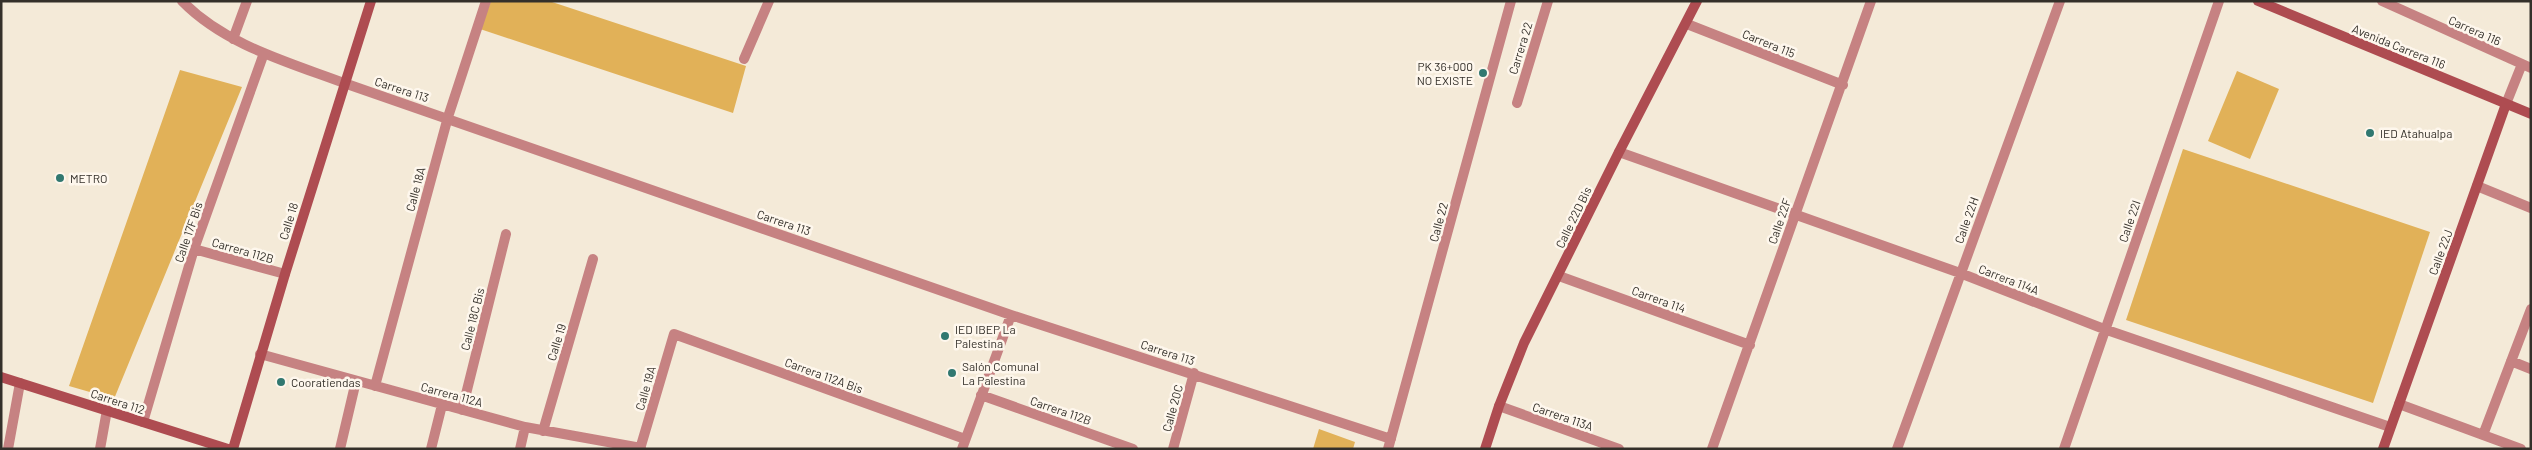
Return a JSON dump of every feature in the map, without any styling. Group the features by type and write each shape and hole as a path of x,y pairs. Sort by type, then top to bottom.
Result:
{"street":[{"name":"Carrera 113","path":"182,1 210,25 234,39 264,53 344,83 448,117 1011,315 1194,373 1389,444"},
{"path":"234,39 247,1"},
{"name":"Calle 18","path":"234,449 260,354 371,1"},
{"name":"Calle 18A","path":"374,386 448,117 486,1"},
{"path":"744,59 769,1"},
{"name":"Calle 22","path":"1389,444 1511,1"},
{"name":"Carrera 22","path":"1517,102 1548,1"},
{"name":"Calle 22D Bis","path":"1485,449 1498,406 1524,343 1697,1"},
{"name":"Calle 22F","path":"1712,449 1794,215 1843,86 1871,1"},
{"name":"Calle 22H","path":"1897,449 2060,1"},
{"name":"Calle 22I","path":"2064,449 2219,1"},
{"name":"Avenida Carrera 116","path":"2258,1 2531,114"},
{"name":"Carrera 116","path":"2382,1 2526,66"},
{"name":"Carrera 115","path":"1687,24 1843,86"},
{"name":"Calle 17F Bis","path":"142,422 194,249 264,53"},
{"name":"Calle 22J","path":"2383,449 2506,104 2526,66"},
{"name":"Carrera 114A","path":"1619,152 1960,273 2104,330 2390,427"},
{"path":"2477,186 2531,208"},
{"name":"Calle 18C Bis","path":"462,410 506,234"},
{"name":"Carrera 112B","path":"194,249 285,274"},
{"name":"Calle 19","path":"542,431 593,259"},
{"name":"Carrera 114","path":"1559,276 1750,345"},
{"path":"2483,435 2531,309"},
{"path":"964,444 1011,315"},
{"name":"Carrera 112A Bis","path":"674,334 964,444"},
{"name":"Calle 19A","path":"640,448 674,334"},
{"name":"Carrera 112A","path":"260,354 525,427 640,448"},
{"path":"2512,361 2531,369"},
{"name":"Calle 20C","path":"1173,449 1194,373"},
{"name":"Carrera 112","path":"1,377 228,449"},
{"path":"340,449 356,381"},
{"path":"8,449 20,383"},
{"name":"Carrera 112B","path":"981,395 1133,449"},
{"path":"2399,404 2521,449"},
{"path":"431,449 442,405"},
{"name":"Carrera 113A","path":"1498,406 1619,449"},
{"path":"100,449 107,410"},
{"path":"520,449 525,427"}],"shaded area":[{"path":"491,1 549,1 746,66 733,113 480,29"},
{"path":"180,70 242,87 114,399 69,386"},
{"path":"2237,71 2279,89 2250,159 2208,141"},
{"path":"2183,149 2430,232 2373,403 2126,320"},
{"path":"1319,429 1355,442 1353,449 1313,449"}],"place":[{"name":"PK 36+000 NO EXISTE","path":"1483,73"},
{"name":"IED Atahualpa","path":"2370,133"},
{"name":"METRO","path":"60,178"},
{"name":"IED IBEP La Palestina","path":"945,336"},
{"name":"Salón Comunal La Palestina","path":"952,373"},
{"name":"Cooratiendas","path":"281,382"}]}
